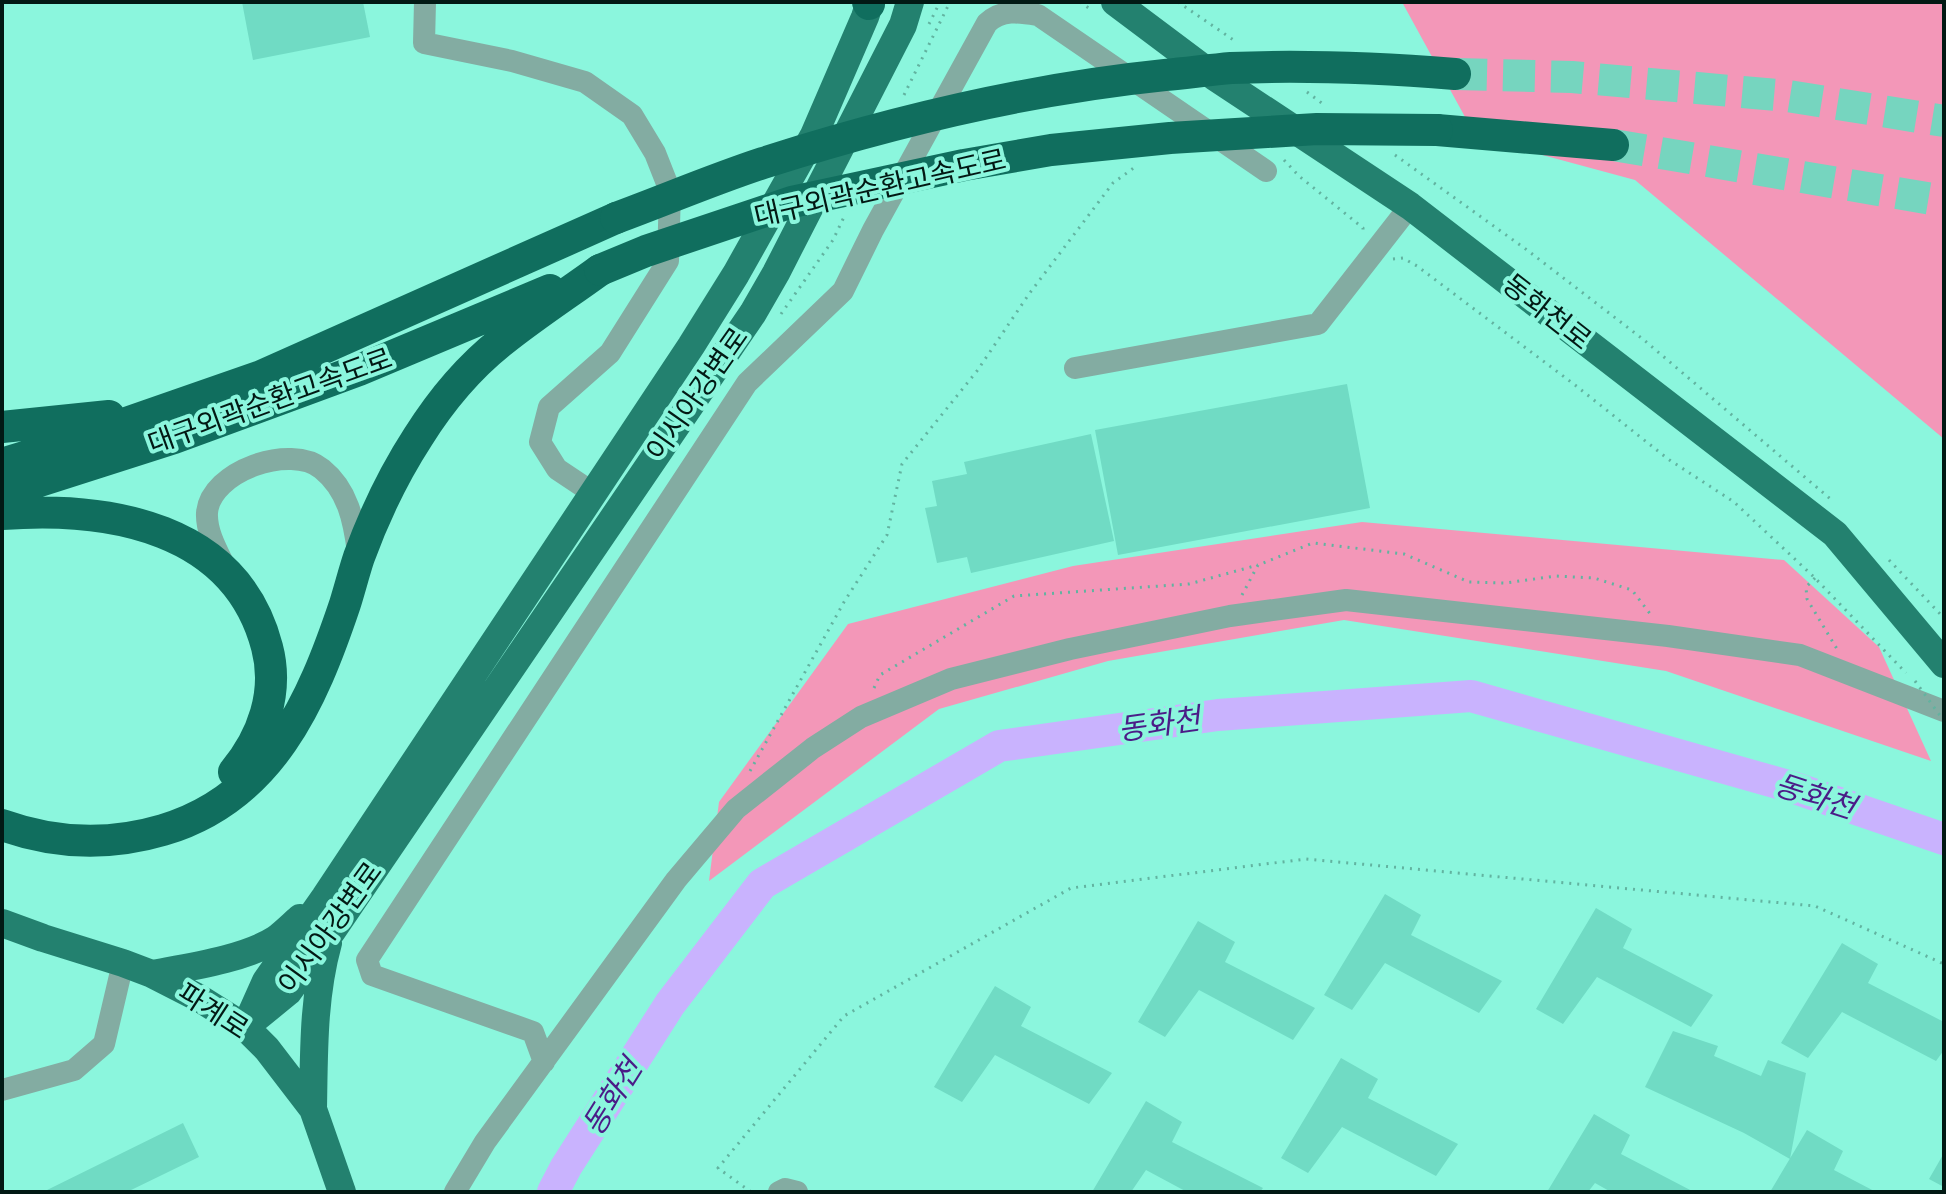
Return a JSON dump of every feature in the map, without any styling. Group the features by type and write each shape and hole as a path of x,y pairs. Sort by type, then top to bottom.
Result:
{"highway":[{"name":"대구외곽순환고속도로","path":"2,464 261,376 616,218 760,164 895,124 993,101 1095,83 1229,68 1391,69 1455,74"},
{"name":"대구외곽순환고속도로","path":"2,493 174,438 359,370 646,251 792,202 964,165 1051,150 1170,138 1317,129 1437,130 1613,145"},
{"path":"2,825 79,842 139,837 176,826 203,813 228,798 257,774 282,744 301,713 345,604 359,557 418,436 454,388 500,343 600,270"},
{"path":"2,427 164,411"},
{"path":"2,514 39,513 122,519 187,542 227,572 245,593 261,624 271,670 266,714 258,739 232,775 189,806 159,818 131,824 83,827 56,825 2,812"}],"main road":[{"name":"이시아강변로","path":"245,1027 288,992 332,931 753,313 906,14 922,2"},
{"name":"동화천로","path":"1115,2 1215,77 1410,206 1835,534 1944,664"},
{"name":"이시아강변로","path":"245,1027 266,981 325,897 736,274 814,135 869,3"},
{"path":"152,974 252,950 275,939 325,897"},
{"name":"파계로","path":"2,923 152,974 199,998 245,1027 267,1049 313,1109 342,1192"},
{"path":"313,1109 314,1029 321,969 332,931"}],"street":[{"path":"425,2 424,43 512,61 585,82 632,115 655,153 670,191 668,261 610,353 549,407 540,442 557,469 593,493"},
{"path":"544,1062 533,1032 372,975 367,960 747,383 843,291 873,230 987,23 995,15 1015,11 1038,15 1266,171"},
{"path":"1075,368 1318,324 1410,206"},
{"path":"227,572 211,535 207,515 210,498 235,475 255,464 285,458 304,459 321,467 334,481 345,498 353,520 359,557"},
{"path":"458,1188 485,1142 676,880 736,809 813,748 861,717 951,679 1070,649 1230,616 1346,600 1668,636 1800,655 1944,711"},
{"path":"2,1090 74,1070 104,1044 123,963"},
{"path":"779,1192 785,1189 797,1192"}],"path":[{"path":"1178,2 1242,46"},
{"path":"1307,92 1333,110"},
{"path":"1385,148 1527,250 1644,340 1841,509"},
{"path":"749,773 844,602 887,535 902,464 977,371 1029,294 1113,183 1136,166"},
{"path":"1392,259 1403,258 1417,266 1668,459 1734,502 1815,578 1915,681 1944,721"},
{"path":"861,717 880,675 1014,596 1189,584 1258,565 1313,543 1404,554 1469,582 1505,583 1556,576 1594,578 1632,590 1668,636"},
{"path":"1882,552 1944,618"},
{"path":"1230,616 1258,565"},
{"path":"1815,578 1806,587 1807,599 1854,676"},
{"path":"751,1192 718,1168 844,1016 1071,888 1306,859 1815,906 1944,964"}],"shaded area":[{"path":"1402,2 1944,2 1944,439 1635,180 1476,137"},
{"path":"1362,522 1784,560 1879,647 1931,761 1666,671 1344,620 1108,661 939,709 709,881 719,802 848,624 1073,566"}],"building":[{"path":"242,2 363,2 370,37 253,60"},
{"path":"1347,384 1370,508 1118,555 1095,430"},
{"path":"1091,434 1114,541 971,573 967,557 937,563 925,508 937,506 932,481 967,474 964,462"},
{"path":"1385,894 1421,915 1411,935 1502,981 1479,1013 1385,963 1352,1010 1324,995"},
{"path":"1596,908 1632,929 1623,948 1713,995 1691,1027 1597,977 1563,1024 1536,1009"},
{"path":"1198,921 1235,942 1225,962 1315,1008 1293,1040 1199,990 1165,1037 1138,1022"},
{"path":"1842,943 1878,964 1868,983 1944,1022 1944,1050 1936,1061 1842,1012 1808,1058 1781,1043"},
{"path":"995,986 1031,1007 1021,1026 1112,1073 1089,1104 995,1055 962,1102 934,1087"},
{"path":"1673,1031 1718,1046 1714,1056 1761,1076 1768,1060 1806,1073 1790,1159 1744,1133 1645,1087"},
{"path":"1341,1058 1378,1079 1368,1098 1458,1144 1436,1176 1342,1127 1308,1173 1281,1158"},
{"path":"1146,1101 1182,1122 1172,1142 1263,1188 1260,1192 1187,1192 1146,1170 1131,1192 1092,1192"},
{"path":"1594,1114 1630,1135 1621,1154 1694,1192 1611,1192 1595,1183 1588,1192 1547,1192"},
{"path":"183,1123 199,1157 127,1192 43,1192"},
{"path":"1807,1130 1843,1151 1834,1170 1876,1192 1770,1192"},
{"path":"1944,1153 1944,1187 1929,1179"}],"waterway":[{"name":"동화천","path":"553,1192 670,1004 762,884 999,746 1218,715 1471,696 1795,788 1944,839"}],"tunnel":[{"path":"1455,74 1572,77 1788,96 1944,121"},
{"path":"1613,145 1944,201"}]}
